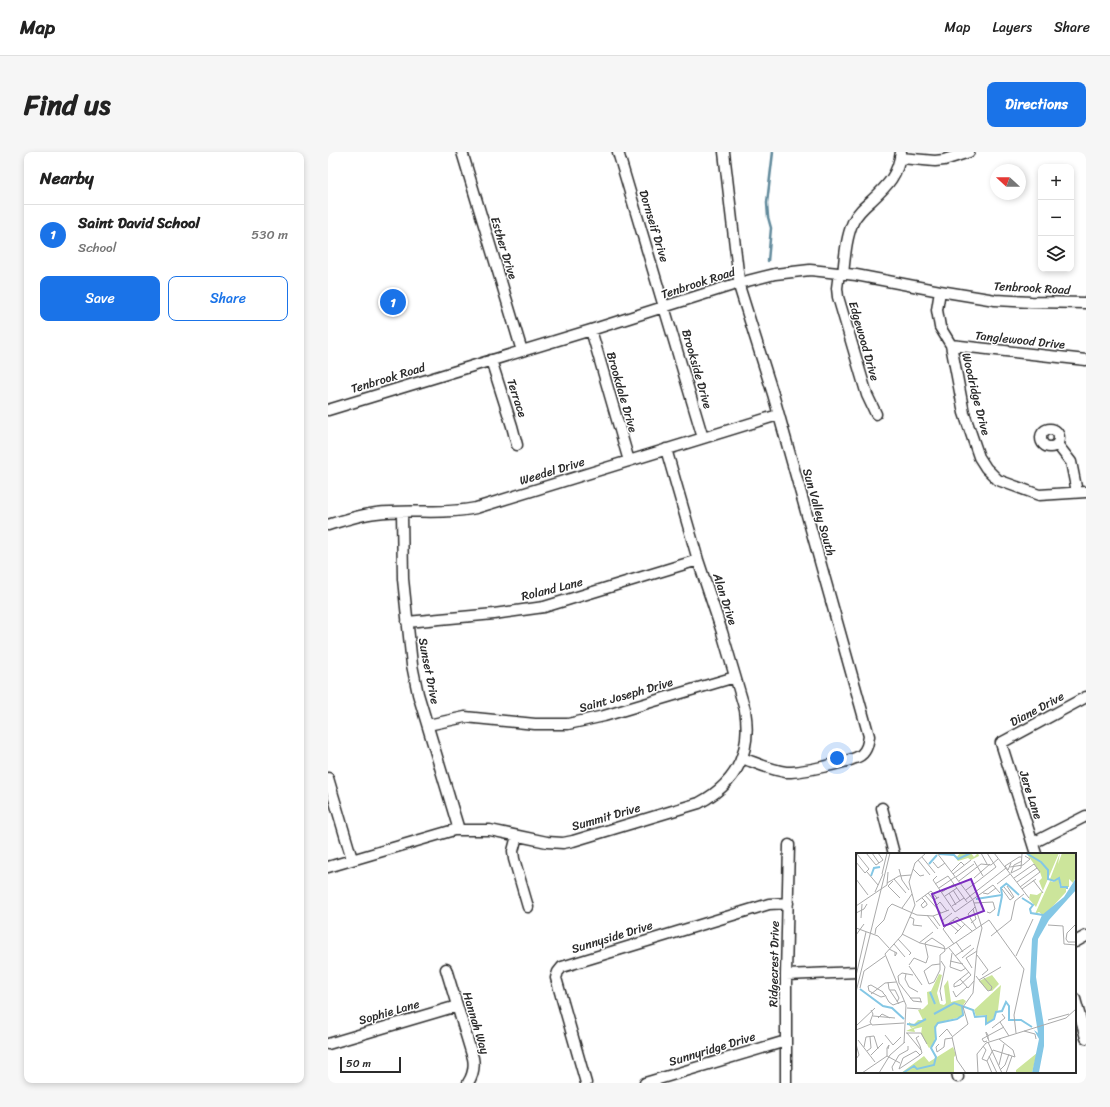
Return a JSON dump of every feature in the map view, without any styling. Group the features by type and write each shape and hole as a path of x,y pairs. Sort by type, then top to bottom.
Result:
{"street":[{"name":"Esther Drive","path":"462,152 522,351"},
{"name":"Dornseif Drive","path":"618,152 665,307"},
{"name":"Sun Valley South","path":"724,152 739,284 868,731 866,748 862,754 854,759 798,772 777,770 742,758"},
{"path":"901,155 935,161 944,160 969,152"},
{"name":"Edgewood Drive","path":"876,414 866,395 838,298 837,288 846,244 853,221 892,179 898,169 901,155"},
{"name":"Tenbrook Road","path":"328,410 767,275 810,270 841,273 940,291 1013,302 1086,303"},
{"name":"Woodridge Drive","path":"940,291 937,310 940,327 951,345 964,413 978,457 998,480 1039,495 1082,492"},
{"name":"Brookside Drive","path":"665,307 703,438"},
{"name":"Brookdale Drive","path":"591,330 629,461"},
{"name":"Tanglewood Drive","path":"951,345 1086,360"},
{"name":"Terrace","path":"491,360 517,445"},
{"name":"Weedel Drive","path":"328,525 376,513 450,512 476,508 778,415"},
{"path":"1057,444 1071,462 1082,492"},
{"name":"Alan Drive","path":"666,449 698,560 722,632 745,710 747,721 746,743 742,758"},
{"name":"Sunset Drive","path":"402,512 403,568 407,622 415,681 459,830"},
{"name":"Roland Lane","path":"407,622 494,614 544,607 698,560"},
{"name":"Saint Joseph Drive","path":"428,725 465,717 535,724 568,724 604,716 735,677"},
{"name":"Diane Drive","path":"1001,743 1086,697"},
{"name":"Jere Lane","path":"1001,743 1036,853"},
{"name":"Summit Drive","path":"328,866 444,832 459,830 490,830 547,842 573,841 694,805 711,796 726,783 733,775 742,758"},
{"path":"328,778 352,859"},
{"path":"882,808 894,853"},
{"path":"1033,843 1086,816"},
{"path":"517,836 513,851 514,859 528,907"},
{"name":"Ridgecrest Drive","path":"786,1083 786,974 789,846"},
{"name":"Sunnyside Drive","path":"586,1083 556,978 562,967 769,904 788,903"},
{"path":"1076,941 1086,936"},
{"name":"Hannah Way","path":"446,969 474,1065 473,1074 468,1083"},
{"path":"786,974 856,972"},
{"path":"1076,1003 1086,1038"},
{"name":"Sophie Lane","path":"328,1044 457,1006"},
{"name":"Sunnyridge Drive","path":"645,1083 786,1041"}],"waterway":[{"path":"768,261 771,228 768,217 767,203 773,152"}],"place":[{"name":"Saint David School","path":"393,302"}]}
